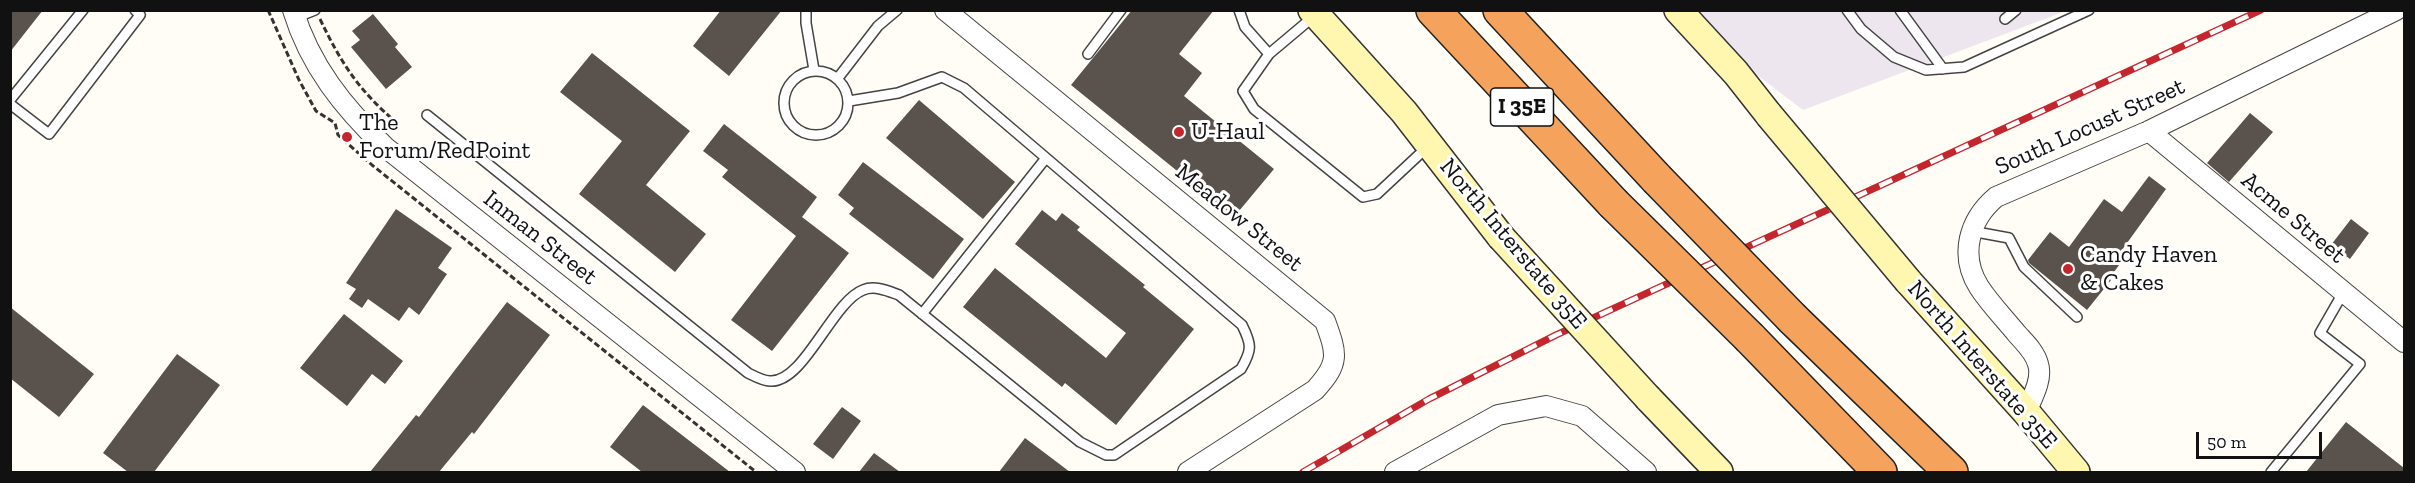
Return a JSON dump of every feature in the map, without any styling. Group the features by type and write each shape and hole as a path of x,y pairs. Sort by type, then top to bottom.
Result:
{"highway":[{"name":"I 35E","path":"1433,10 1613,203 1750,338 1880,472"},
{"name":"I 35E","path":"1500,10 1657,179 1793,319 1952,472"}],"main road":[{"name":"North Interstate 35E","path":"1678,10 1736,73 1908,281 2026,412 2076,472"},
{"name":"North Interstate 35E","path":"1313,13 1404,112 1501,237 1719,472"}],"street":[{"name":"Meadow Street","path":"945,10 1325,321 1335,348 1331,373 1315,390 1188,472"},
{"name":"South Locust Street","path":"1971,231 1981,213 1996,197 2149,131 2396,10"},
{"name":"Inman Street","path":"294,14 317,67 335,95 361,125 385,147 795,472"},
{"name":"Acme Street","path":"2149,131 2404,342"},
{"path":"1971,231 1970,265 1979,287 2030,349 2039,366 2039,379 2026,412"},
{"path":"1395,472 1498,415 1546,406 1582,416 1646,472"}],"lane":[{"path":"83,10 10,102 49,134 140,15 135,10"},
{"path":"294,14 315,10"},
{"path":"806,10 814,70"},
{"path":"838,78 878,26 897,10"},
{"path":"1088,54 1121,10"},
{"path":"1239,10 1245,27 1269,54"},
{"path":"1847,10 1861,29 1894,57 1926,70 1964,67 2088,10"},
{"path":"1900,10 1943,69"},
{"path":"2005,19 2016,10"},
{"path":"1313,13 1269,54 1243,91 1254,109 1363,197 1377,194 1423,151 1432,147"},
{"path":"814,70 827,72 838,78 849,100 847,113 841,124 831,132 818,135 806,134 795,127 787,117 783,105 785,92 792,81 802,73 814,70"},
{"path":"427,115 748,374 770,381 783,377 797,367 849,301 864,290 880,288 899,295 1080,442 1106,455 1114,455 1241,369 1249,355 1250,340 1242,325 964,88 942,77 898,93 849,100"},
{"path":"922,314 1046,158"},
{"path":"1971,231 2009,238 2024,267 2077,317"},
{"path":"2271,472 2360,364 2320,333 2343,293"}],"path":[{"path":"315,10 350,74 382,111 397,123"}],"shaded area":[{"path":"1673,11 2066,11 1803,110"}],"building":[{"path":"10,10 43,10 10,52"},
{"path":"721,10 782,10 729,76 693,46"},
{"name":"U-Haul","path":"1132,10 1214,10 1179,54 1202,73 1184,96 1274,169 1234,217 1071,85"},
{"path":"373,14 398,44 395,47 412,67 386,89 351,47 360,40 352,31"},
{"path":"592,53 690,131 646,185 706,234 675,272 579,194 622,141 560,92"},
{"path":"919,100 1015,182 983,219 886,138"},
{"path":"2250,113 2273,132 2229,182 2207,163"},
{"path":"724,124 817,197 802,217 849,253 772,351 731,320 796,236 722,177 728,170 703,151"},
{"path":"863,162 964,239 933,279 849,214 854,208 838,195"},
{"path":"2149,176 2166,189 2122,250 2127,254 2109,279 2111,280 2087,310 2029,263 2028,260 2050,232 2069,247 2104,199 2122,212"},
{"path":"396,209 452,248 438,268 447,274 419,315 409,307 399,321 368,299 362,308 349,299 356,289 346,283"},
{"path":"1042,210 1056,221 1062,213 1080,227 1077,230 1145,285 1143,287 1194,329 1116,425 1065,383 1062,387 963,307 995,268 1106,358 1126,333 1015,244"},
{"path":"2351,219 2369,233 2350,259 2331,245"},
{"path":"507,302 550,335 474,434 472,432 439,472 370,472 416,415 419,417"},
{"path":"10,307 94,374 59,417 10,378"},
{"path":"344,314 403,361 385,384 372,374 347,406 300,368"},
{"path":"177,354 220,385 154,472 128,472 103,453"},
{"path":"643,405 730,472 642,472 610,447"},
{"path":"842,407 861,421 833,459 813,444"},
{"path":"2346,422 2404,468 2404,472 2306,472"},
{"path":"1025,438 1070,472 999,472"},
{"path":"874,453 900,472 859,472"}],"railway":[{"path":"1303,472 1429,399 1556,335 2261,10"}],"place":[{"name":"U-Haul","path":"1179,132"},
{"name":"The Forum/RedPoint","path":"347,137"},
{"name":"Candy Haven & Cakes","path":"2068,269"}]}
